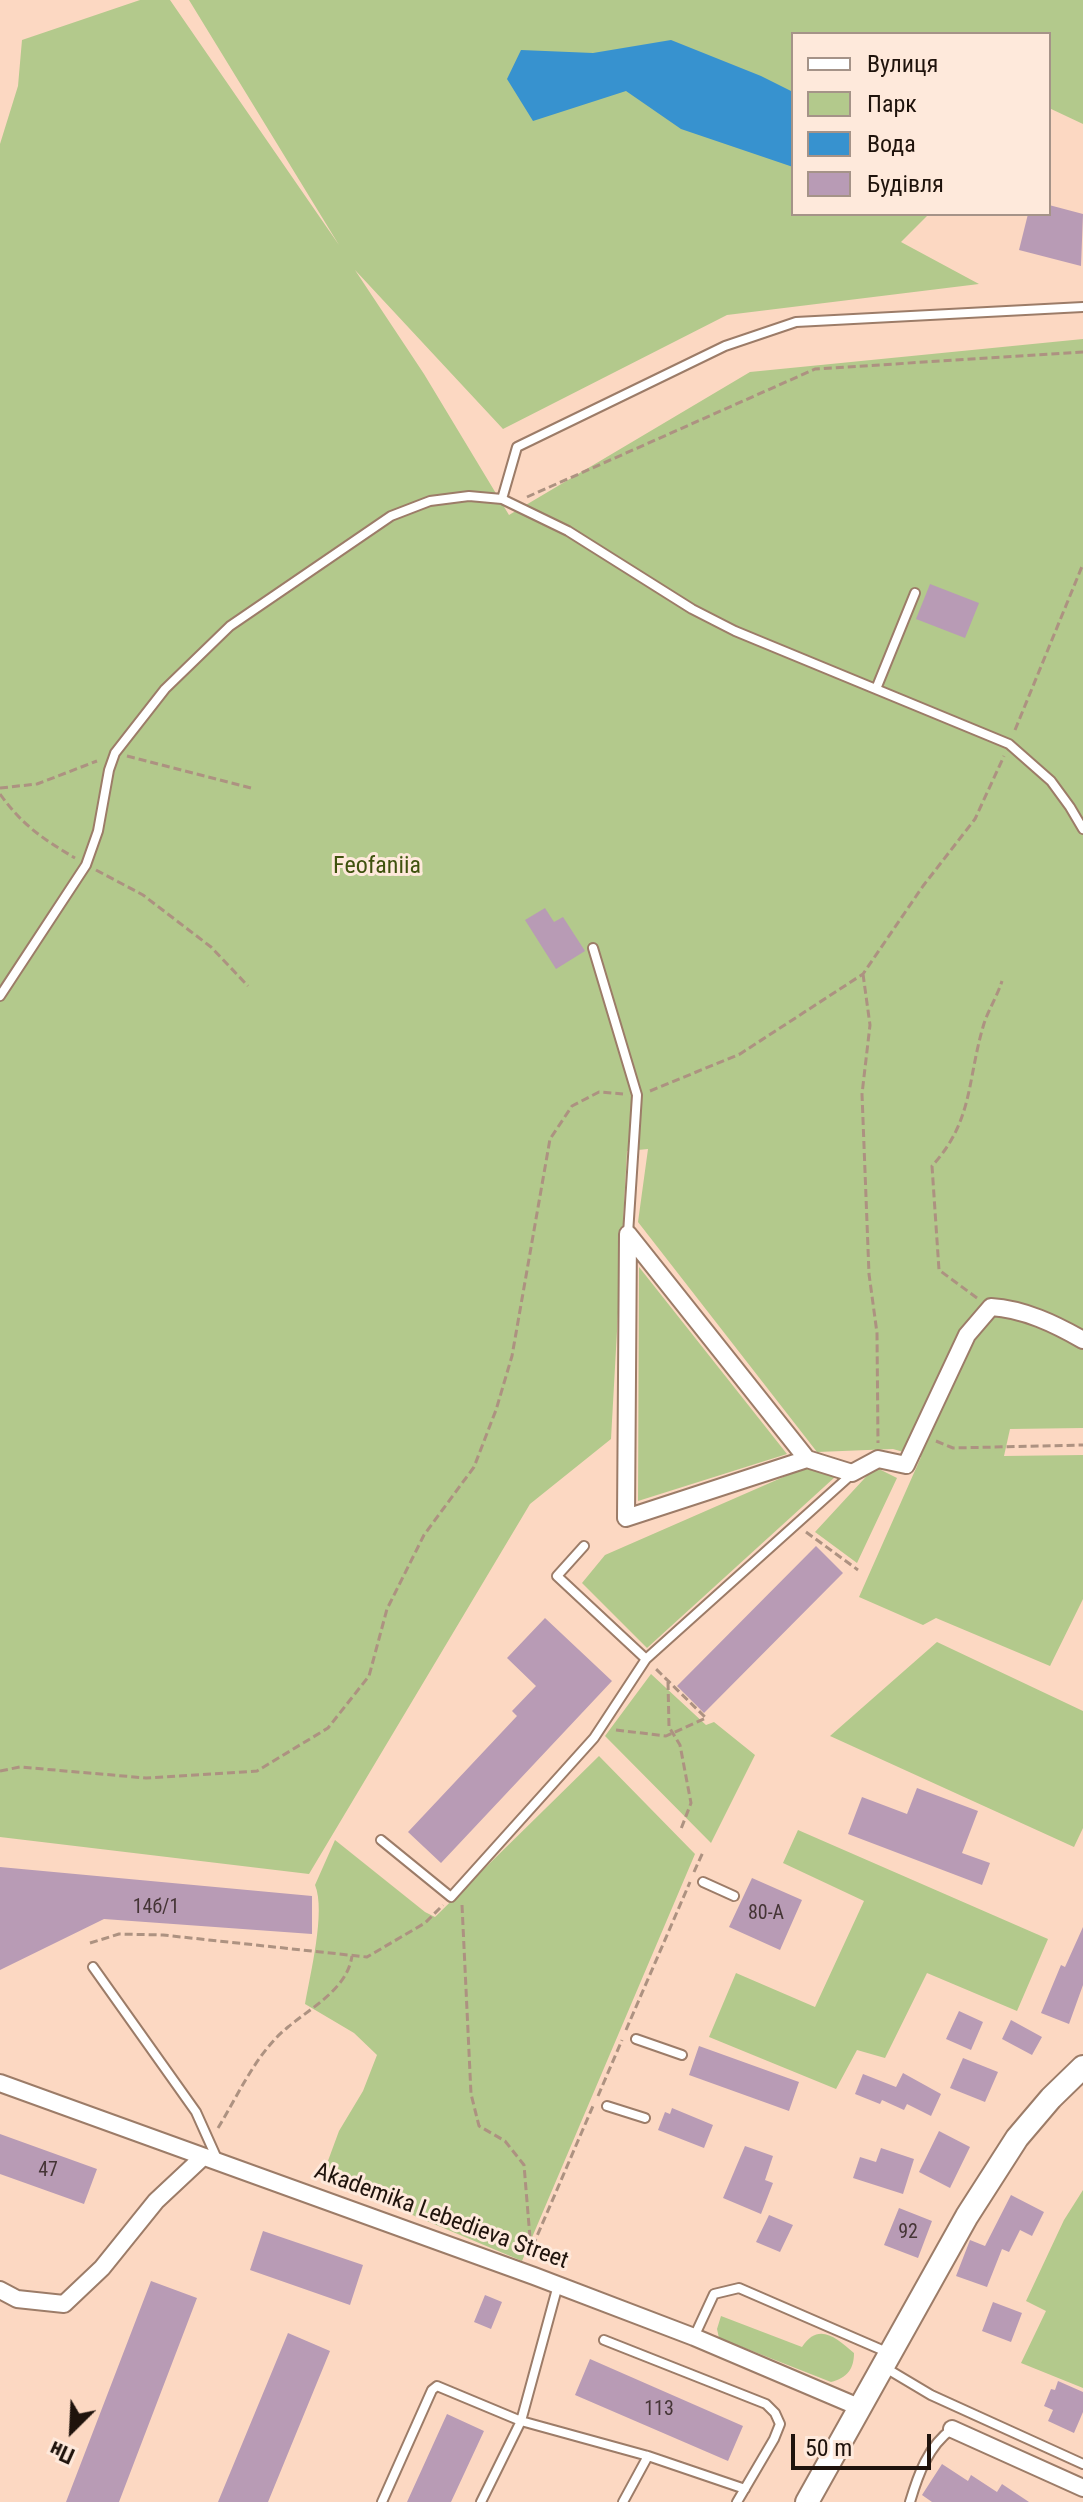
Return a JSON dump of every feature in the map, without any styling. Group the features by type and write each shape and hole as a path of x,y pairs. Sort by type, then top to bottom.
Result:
{"street":[{"path":"628,1234 626,1518 807,1459"},
{"path":"628,1234 807,1459 852,1473 878,1459 906,1465 967,1335 991,1307 1005,1308 1054,1323 1083,1340"},
{"path":"807,2502 967,2216 1017,2138 1083,2067"},
{"name":"Akademika Lebedieva Street","path":"0,2083 558,2285 694,2337 861,2408"},
{"path":"0,2290 17,2299 64,2304 102,2268 156,2201 211,2159"},
{"path":"952,2429 1083,2488"}],"lane":[{"path":"502,499 517,447 725,346 796,322 1083,307"},
{"path":"0,996 86,865 98,831 115,753 165,689 230,626 391,516 430,501 469,496 513,503 568,531 692,609 735,631 1009,744 1051,781 1083,829"},
{"path":"876,689 915,593"},
{"path":"593,948 637,1095 628,1234"},
{"path":"381,1840 451,1897 601,1728 646,1659 852,1473"},
{"path":"584,1546 557,1576 646,1659"},
{"path":"703,1882 734,1896"},
{"path":"93,1967 196,2112 211,2159"},
{"path":"636,2039 682,2055"},
{"path":"607,2106 645,2118"},
{"path":"481,2502 521,2421 558,2285"},
{"path":"694,2337 714,2294 739,2288 886,2360 931,2395 1083,2464"},
{"path":"604,2340 766,2404 775,2413 780,2424 774,2439 737,2502"},
{"path":"382,2502 432,2390 437,2386 521,2421 648,2456 745,2489"},
{"path":"910,2502 928,2457 941,2437 952,2429"},
{"path":"623,2502 648,2456"}],"path":[{"path":"513,503 815,369 1083,352"},
{"path":"0,1771 20,1767 146,1778 257,1771 328,1728 369,1676 387,1609 424,1535 474,1467 496,1410 512,1356 550,1139 572,1106 599,1092 637,1095 740,1054 863,974 923,886 975,819 1083,564"},
{"path":"0,788 37,784 115,753 251,788"},
{"path":"0,794 15,815 35,833 143,895 211,947 248,986"},
{"path":"863,974 870,1025 862,1094 869,1274 877,1333 878,1459"},
{"path":"991,1307 939,1270 932,1166 949,1148 961,1124 983,1026 1002,981"},
{"path":"920,1435 953,1448 1083,1445"},
{"path":"795,1523 858,1570"},
{"path":"601,1728 666,1736 706,1718 646,1659"},
{"path":"668,1682 669,1727 680,1745 691,1803 681,1829"},
{"path":"522,2272 703,1852"},
{"path":"90,1943 119,1934 163,1935 367,1957 425,1923 451,1897"},
{"path":"462,1897 471,2094 479,2126 505,2141 524,2165 531,2250"},
{"path":"218,2128 267,2047 344,1978 352,1956"}],"green space":[{"name":"Feofaniia","path":"140,0 170,0 339,245 189,0 1083,0 1083,124 1051,109 1051,32 791,32 791,216 927,216 901,242 979,284 727,315 503,429 355,270 424,374 509,515 750,372 1083,339 1083,1428 1010,1429 1004,1456 1083,1455 1083,1599 1050,1666 936,1618 923,1625 859,1597 921,1457 893,1449 817,1452 638,1222 648,1149 627,1151 611,1439 530,1504 309,1874 0,1837 0,144 18,86 22,40"},
{"path":"639,1267 787,1454 638,1501"},
{"path":"875,1467 897,1478 857,1563 815,1532"},
{"path":"804,1468 835,1477 647,1648 582,1583 605,1555"},
{"path":"937,1642 1083,1711 1083,1828 1074,1847 830,1736"},
{"path":"651,1674 706,1725 714,1722 755,1755 711,1843 605,1736"},
{"path":"599,1756 695,1854 522,2261 322,2177 339,2131 363,2091 377,2055 354,2033 305,2004 318,1926 315,1885 335,1840 435,1917"},
{"path":"798,1830 1048,1939 1017,2011 927,1973 885,2058 857,2050 836,2089 709,2037 736,1973 815,2007 864,1901 783,1863"},
{"path":"1083,2190 1083,2388 1021,2363 1046,2311 1026,2301 1064,2220"},
{"path":"721,2316 802,2347 814,2335 834,2337 854,2353 853,2364 845,2375 831,2382 719,2338 717,2329"}],"water":[{"path":"671,40 791,91 791,166 681,129 626,91 533,121 507,79 521,50 593,53"}],"building":[{"path":"1051,206 1083,214 1081,266 1019,250 1028,216 1051,216"},
{"path":"930,584 979,603 965,638 916,619"},
{"path":"545,908 554,922 563,917 585,951 556,969 525,920"},
{"path":"816,1546 843,1573 704,1713 677,1686"},
{"path":"545,1618 612,1681 441,1863 408,1832 517,1716 512,1711 536,1686 507,1658"},
{"path":"917,1788 978,1811 962,1853 990,1863 982,1885 848,1834 862,1797 907,1814"},
{"path":"0,1867 312,1896 312,1934 104,1919 0,1970"},
{"path":"752,1878 802,1900 780,1950 729,1927"},
{"path":"1083,1927 1083,1985 1069,2024 1041,2013 1061,1965 1065,1967"},
{"path":"959,2011 983,2022 971,2050 946,2039"},
{"path":"1011,2020 1042,2037 1032,2055 1002,2039"},
{"path":"699,2046 799,2082 789,2111 689,2075"},
{"path":"963,2058 998,2072 985,2102 950,2088"},
{"path":"903,2073 941,2094 931,2116 907,2104 904,2110 882,2100 880,2104 855,2094 863,2074 896,2087"},
{"path":"672,2108 713,2125 704,2148 658,2130 665,2112 670,2114"},
{"path":"939,2131 970,2147 950,2188 919,2172"},
{"path":"0,2134 97,2169 84,2204 0,2174"},
{"path":"745,2146 773,2156 765,2180 773,2183 761,2214 723,2198"},
{"path":"881,2148 914,2159 903,2194 853,2178 860,2157 876,2162"},
{"path":"1011,2195 1044,2212 1032,2236 1020,2230 1009,2252 1002,2249 987,2287 956,2276 970,2240 985,2246"},
{"path":"899,2208 932,2221 918,2258 884,2245"},
{"path":"769,2215 793,2225 780,2252 756,2242"},
{"path":"263,2231 363,2265 350,2305 250,2270"},
{"path":"151,2281 197,2298 119,2502 66,2502"},
{"path":"485,2295 502,2302 491,2329 474,2322"},
{"path":"993,2302 1022,2313 1011,2342 982,2331"},
{"path":"288,2333 330,2351 268,2502 218,2502"},
{"path":"590,2359 743,2426 728,2461 575,2395"},
{"path":"1058,2381 1083,2392 1083,2412 1074,2433 1048,2421 1053,2410 1044,2406"},
{"path":"447,2414 484,2431 451,2502 407,2502"},
{"path":"942,2464 968,2481 971,2475 997,2492 1002,2484 1029,2502 932,2502 922,2495"}]}
